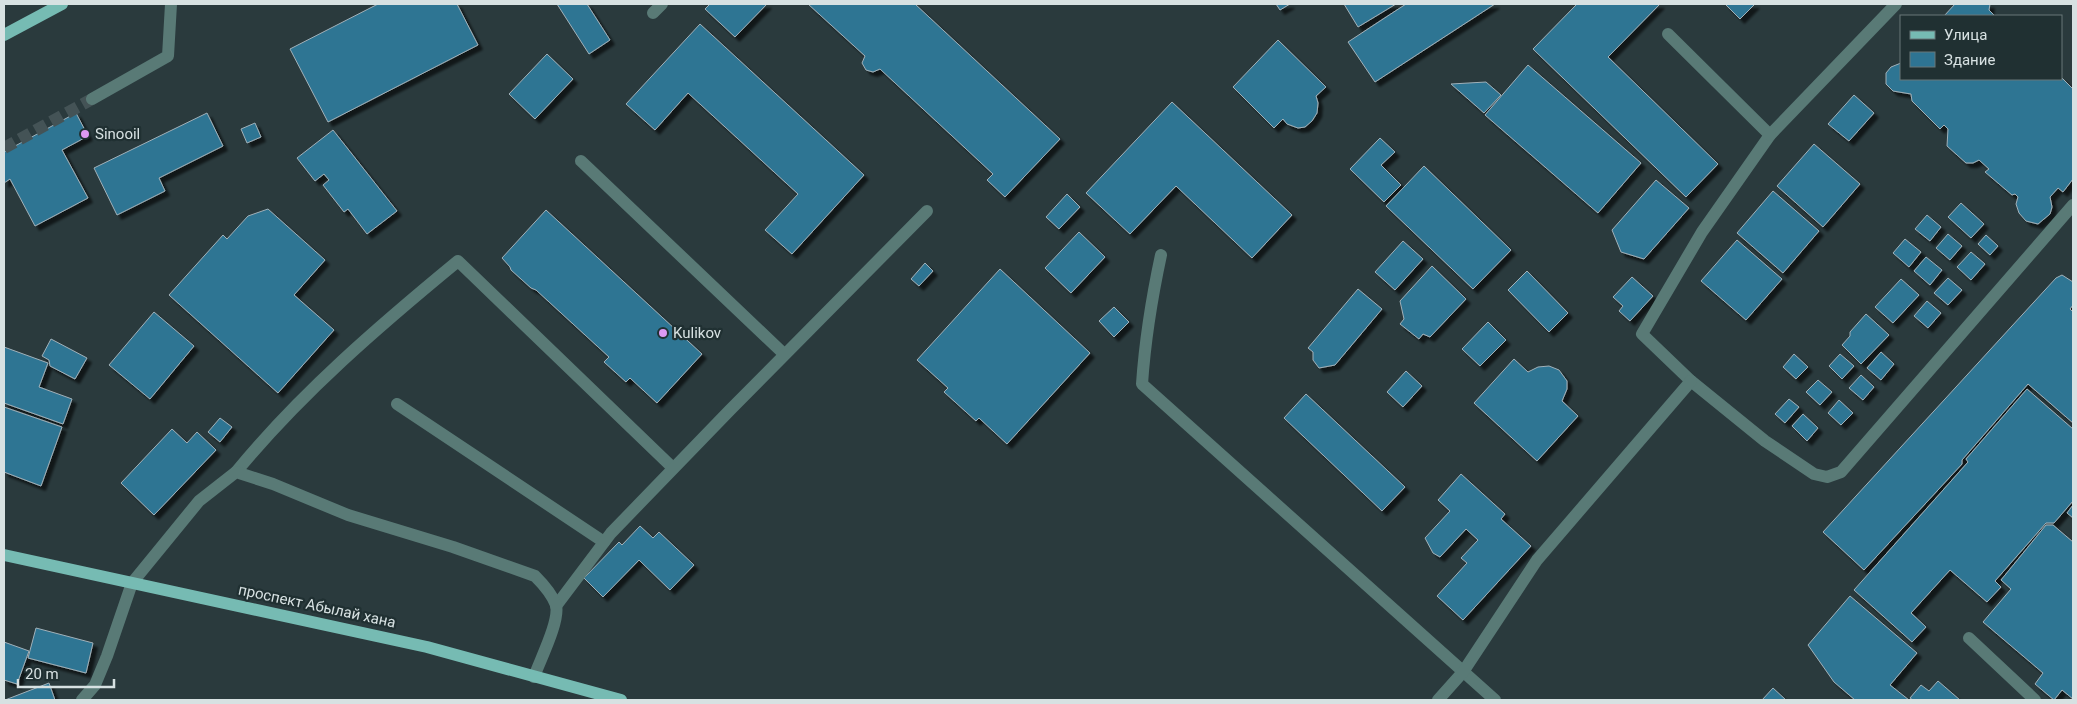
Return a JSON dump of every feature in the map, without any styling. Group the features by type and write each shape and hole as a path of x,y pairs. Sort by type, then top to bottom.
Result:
{"main road":[{"path":"4,36 62,4"},
{"name":"проспект Абылай хана","path":"4,555 427,647 621,700"}],"street":[{"path":"92,100 168,56 171,4"},
{"path":"1896,4 1770,135 1702,232 1642,334 1691,380 1765,441 1814,474 1827,477 1841,472 2073,205"},
{"path":"1668,34 1770,135"},
{"path":"581,161 784,354"},
{"path":"534,676 555,620 556,606 604,542 784,354 927,211"},
{"path":"1161,255 1144,349 1142,384 1399,612 1495,700"},
{"path":"82,700 95,685 132,583 200,501 236,472 267,435 366,338 458,261 673,468"},
{"path":"1438,700 1463,672 1538,560 1691,380"},
{"path":"397,404 604,542"},
{"path":"236,472 273,484 348,515 453,547 535,576 544,585 556,606"},
{"path":"1969,638 2036,700"}],"building":[{"path":"378,4 457,4 478,45 328,122 290,49"},
{"path":"557,4 587,4 610,40 589,54"},
{"path":"710,4 767,4 735,37 705,9"},
{"path":"808,4 915,4 1060,139 1005,197 987,180 993,174 880,69 873,72 866,70 862,63 865,56"},
{"path":"1276,4 1290,4 1280,10"},
{"path":"1344,4 1396,4 1358,27"},
{"path":"1406,4 1495,4 1375,82 1348,42"},
{"path":"1577,4 1660,4 1608,57 1718,164 1686,197 1533,49"},
{"path":"1725,4 1755,4 1740,19"},
{"path":"1955,4 1990,4 1989,10 1994,15 1945,15"},
{"path":"700,24 864,175 792,254 765,230 798,194 688,93 655,130 626,104"},
{"path":"1278,40 1326,87 1316,96 1318,103 1317,113 1305,127 1298,128 1287,124 1283,119 1274,128 1233,87"},
{"path":"547,54 573,79 535,119 509,94"},
{"path":"1900,63 1900,80 2062,80 2062,78 2073,89 2073,179 2063,192 2058,188 2050,197 2052,207 2050,214 2038,224 2026,221 2019,213 2016,204 2018,197 2015,194 2012,195 1985,172 1989,169 1979,160 1973,163 1966,163 1947,146 1948,129 1944,125 1940,129 1912,101 1911,94 1893,91 1886,84 1886,73 1891,67"},
{"path":"1528,65 1641,163 1598,213 1485,115"},
{"path":"1486,82 1501,95 1484,113 1451,84"},
{"path":"1854,95 1874,113 1849,141 1828,124"},
{"path":"1172,102 1292,215 1252,258 1176,186 1130,234 1086,193"},
{"path":"76,113 88,136 62,150 88,198 35,226 10,179 4,183 4,152"},
{"path":"207,113 223,146 159,178 165,191 117,215 94,168"},
{"path":"255,123 261,137 247,143 241,129"},
{"path":"333,130 397,211 367,234 348,209 344,212 323,185 329,180 324,174 315,181 297,158"},
{"path":"1380,138 1395,152 1381,165 1401,185 1384,202 1350,169"},
{"path":"1814,144 1860,184 1823,227 1777,186"},
{"path":"1424,166 1511,250 1473,289 1386,206"},
{"path":"1656,180 1689,208 1644,259 1621,252 1612,230"},
{"path":"1773,191 1819,231 1783,273 1737,233"},
{"path":"1067,194 1080,207 1059,229 1046,217"},
{"path":"1961,203 1984,224 1971,238 1948,217"},
{"path":"268,209 325,260 294,295 334,330 278,393 169,295 223,235 227,239 248,216"},
{"path":"546,210 702,354 657,403 630,378 626,382 604,362 609,357 536,290 531,288 511,270 502,258"},
{"path":"1927,215 1941,227 1930,241 1915,229"},
{"path":"1079,232 1105,257 1071,293 1045,268"},
{"path":"1948,234 1962,246 1950,260 1936,248"},
{"path":"1986,235 1998,246 1990,255 1978,244"},
{"path":"1905,239 1921,252 1909,267 1893,253"},
{"path":"1737,240 1782,279 1746,320 1701,281"},
{"path":"1403,241 1423,259 1395,290 1375,272"},
{"path":"1971,252 1985,264 1971,280 1957,267"},
{"path":"1926,257 1942,270 1930,285 1914,271"},
{"path":"925,263 933,271 919,286 911,279"},
{"path":"1432,266 1466,299 1430,337 1423,334 1419,339 1400,324 1404,319 1400,301"},
{"path":"1000,269 1090,353 1007,444 979,418 976,421 944,392 948,388 917,360"},
{"path":"1527,271 1568,313 1549,332 1508,290"},
{"path":"2062,275 2073,282 2073,305 2070,309 2073,312 2073,423 2028,384 1962,460 1962,464 1864,570 1823,532 2056,278"},
{"path":"1632,277 1653,296 1630,321 1619,311 1623,306 1613,297"},
{"path":"1948,278 1962,290 1948,305 1934,293"},
{"path":"1901,279 1919,295 1893,323 1875,307"},
{"path":"1358,289 1382,309 1335,365 1319,368 1313,360 1313,352 1308,348"},
{"path":"1927,301 1941,313 1928,328 1914,316"},
{"path":"1114,307 1129,322 1114,337 1099,321"},
{"path":"154,312 194,346 150,399 109,365"},
{"path":"1866,314 1889,335 1861,364 1842,345 1850,336 1850,332"},
{"path":"1488,322 1506,340 1480,366 1462,349"},
{"path":"51,339 87,358 75,379 50,366 49,360 42,356"},
{"path":"4,347 48,363 39,387 72,399 63,424 4,403"},
{"path":"1881,352 1894,364 1881,380 1867,368"},
{"path":"1794,354 1808,367 1796,379 1783,367"},
{"path":"1840,354 1854,366 1842,379 1829,366"},
{"path":"1514,359 1528,372 1538,367 1549,366 1559,370 1567,381 1567,389 1562,401 1578,416 1537,461 1474,403"},
{"path":"1406,371 1422,386 1403,407 1387,392"},
{"path":"1861,375 1874,387 1863,400 1849,388"},
{"path":"1818,380 1832,392 1820,405 1806,392"},
{"path":"2027,389 2073,429 2073,501 2054,523 2046,523 1995,581 2001,587 1987,602 1950,570 1911,613 1926,627 1912,642 1854,590 1968,462 1966,459"},
{"path":"1306,394 1405,487 1382,511 1284,418"},
{"path":"1789,399 1799,407 1785,423 1775,414"},
{"path":"1839,400 1853,413 1841,425 1828,413"},
{"path":"4,407 62,427 41,486 4,472"},
{"path":"1803,414 1818,428 1807,441 1792,426"},
{"path":"220,418 232,427 220,442 208,432"},
{"path":"172,429 187,443 197,432 216,450 154,515 121,483"},
{"path":"1461,474 1505,514 1501,519 1531,546 1463,620 1437,596 1467,563 1461,558 1478,540 1466,529 1440,557 1433,553 1425,538 1450,511 1438,500"},
{"path":"2073,505 2073,518 2067,513"},
{"path":"2046,525 2053,525 2073,542 2073,699 2062,690 2054,700 2035,684 2043,673 1983,622 2011,589 2001,580"},
{"path":"640,526 653,538 659,532 694,565 670,590 639,560 603,597 584,578 619,542 622,545"},
{"path":"1850,596 1917,653 1890,685 1909,700 1855,700 1834,682 1808,645"},
{"path":"36,628 93,643 86,673 28,658"},
{"path":"4,642 29,651 17,684 4,680"},
{"path":"1938,681 1960,700 1913,700 1910,698 1921,685 1929,691"},
{"path":"49,683 55,700 5,700"},
{"path":"1773,688 1786,700 1762,700"}],"tunnel":[{"path":"4,148 92,99"}],"place":[{"name":"Sinooil","path":"85,134"},
{"name":"Kulikov","path":"663,333"}]}
